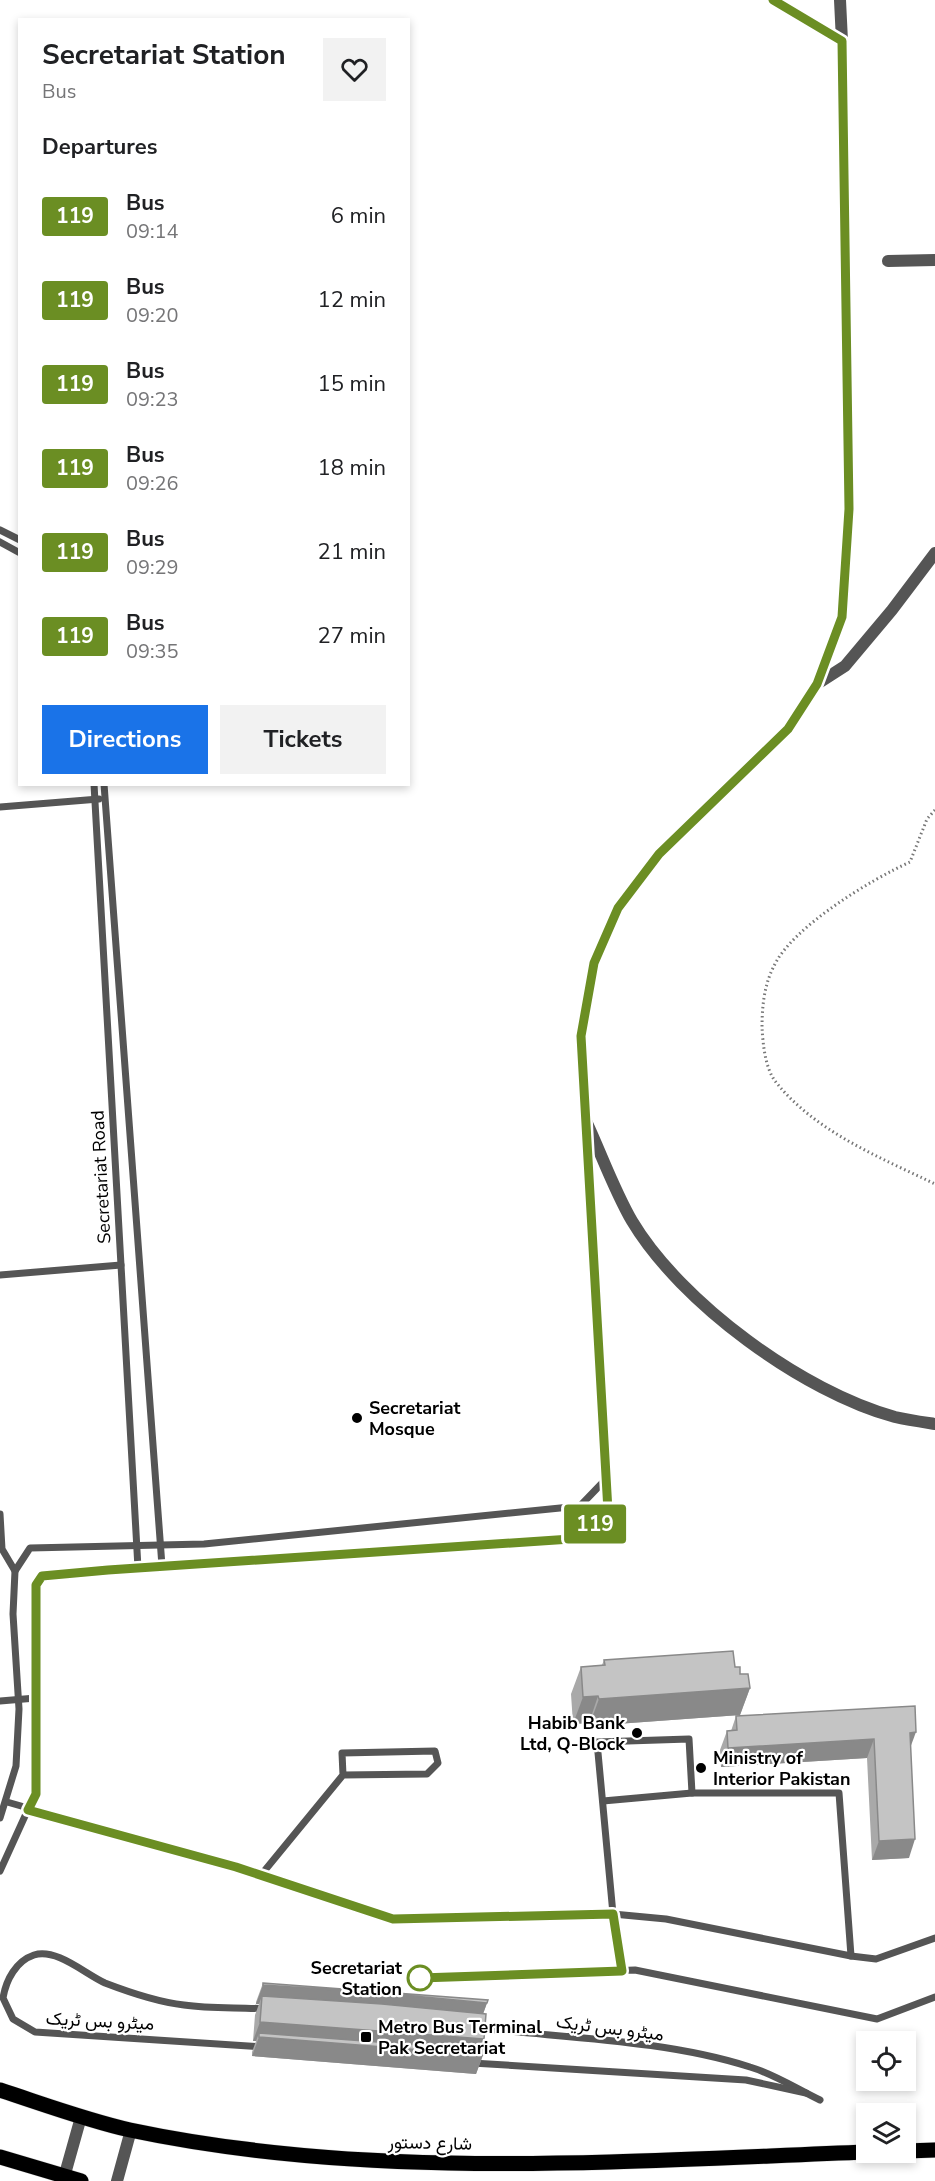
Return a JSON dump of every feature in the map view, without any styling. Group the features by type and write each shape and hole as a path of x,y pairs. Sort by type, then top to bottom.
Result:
{"main road":[{"name":"شارع دستور","path":"0,2090 81,2117 131,2130 271,2154 406,2163 574,2162 856,2152"},
{"path":"916,2151 935,2150"},
{"path":"0,2157 63,2179 81,2181"}],"street":[{"path":"773,0 842,41"},
{"path":"608,1511 583,1114 581,1036 594,963 618,908 659,854 788,729 817,684 842,617 849,509 840,0"},
{"path":"888,261 935,260"},
{"path":"817,684 845,666 892,610 935,553"},
{"path":"583,1114 632,1221 682,1286 746,1340 814,1384 894,1417 935,1424"},
{"path":"63,2179 81,2117"},
{"path":"117,2181 131,2130"}],"lane":[{"path":"0,530 18,539"},
{"path":"0,542 18,552"},
{"name":"Secretariat Road","path":"94,786 138,1568"},
{"name":"Secretariat Road","path":"104,786 162,1566"},
{"path":"0,807 105,798"},
{"path":"0,1275 122,1265"},
{"path":"0,1818 7,1802 16,1766 19,1700 13,1614 15,1571 30,1548 137,1548 580,1506 606,1478"},
{"path":"0,1871 36,1794 36,1585 42,1576 571,1539 595,1524 608,1511"},
{"path":"0,1514 2,1549 15,1571"},
{"path":"0,1701 36,1698"},
{"path":"622,1971 613,1914 597,1742 689,1739 692,1793"},
{"path":"261,1875 343,1775 342,1753 435,1750 438,1763 427,1774 343,1775"},
{"path":"603,1801 692,1793 839,1793 851,1956"},
{"path":"7,1802 28,1810 261,1875 393,1919 613,1914 666,1919 876,1959 935,1938"},
{"name":"میٹرو بس ٹریک","path":"269,2048 35,2032 13,2019 3,1998 10,1976 17,1967 34,1955 43,1954 61,1959 98,1980 138,1996 184,2005 272,2009"},
{"path":"420,1978 635,1970 877,2019 935,1997"},
{"name":"میٹرو بس ٹریک","path":"464,2027 593,2039 699,2054 751,2067 820,2100"},
{"name":"میٹرو بس ٹریک","path":"463,2062 746,2080 806,2093"}],"path":[{"path":"935,810 927,819 910,862 883,874 807,926 774,964 762,1004 763,1047 774,1079 812,1119 935,1184"}],"building":[{"path":"733,1651 735,1667 740,1667 740,1674 748,1674 750,1688 599,1699 598,1696 583,1697 581,1667 605,1665 604,1660"},
{"path":"915,1706 916,1732 910,1733 915,1839 879,1841 874,1739 728,1748 727,1731 737,1730 736,1716"},
{"path":"263,1983 488,2000 487,2003 263,1985"},
{"path":"262,1996 486,2014 484,2039 260,2022"},
{"path":"259,2033 483,2050 483,2055 259,2037"}],"bus line":[{"name":"119","path":"420,1978 622,1971 613,1914 393,1919 236,1867 28,1810 36,1794 36,1585 42,1576 108,1570 571,1539 595,1524 608,1511 583,1114 581,1036 594,963 618,908 659,854 788,729 817,684 842,617 849,509 842,41 773,0"}],"place":[{"name":"Secretariat Mosque","path":"357,1418"},
{"name":"Habib Bank Ltd, Q-Block","path":"637,1733"},
{"name":"Ministry of Interior Pakistan","path":"701,1768"},
{"name":"Secretariat Station","path":"420,1978"},
{"name":"Metro Bus Terminal Pak Secretariat","path":"366,2037"}]}
